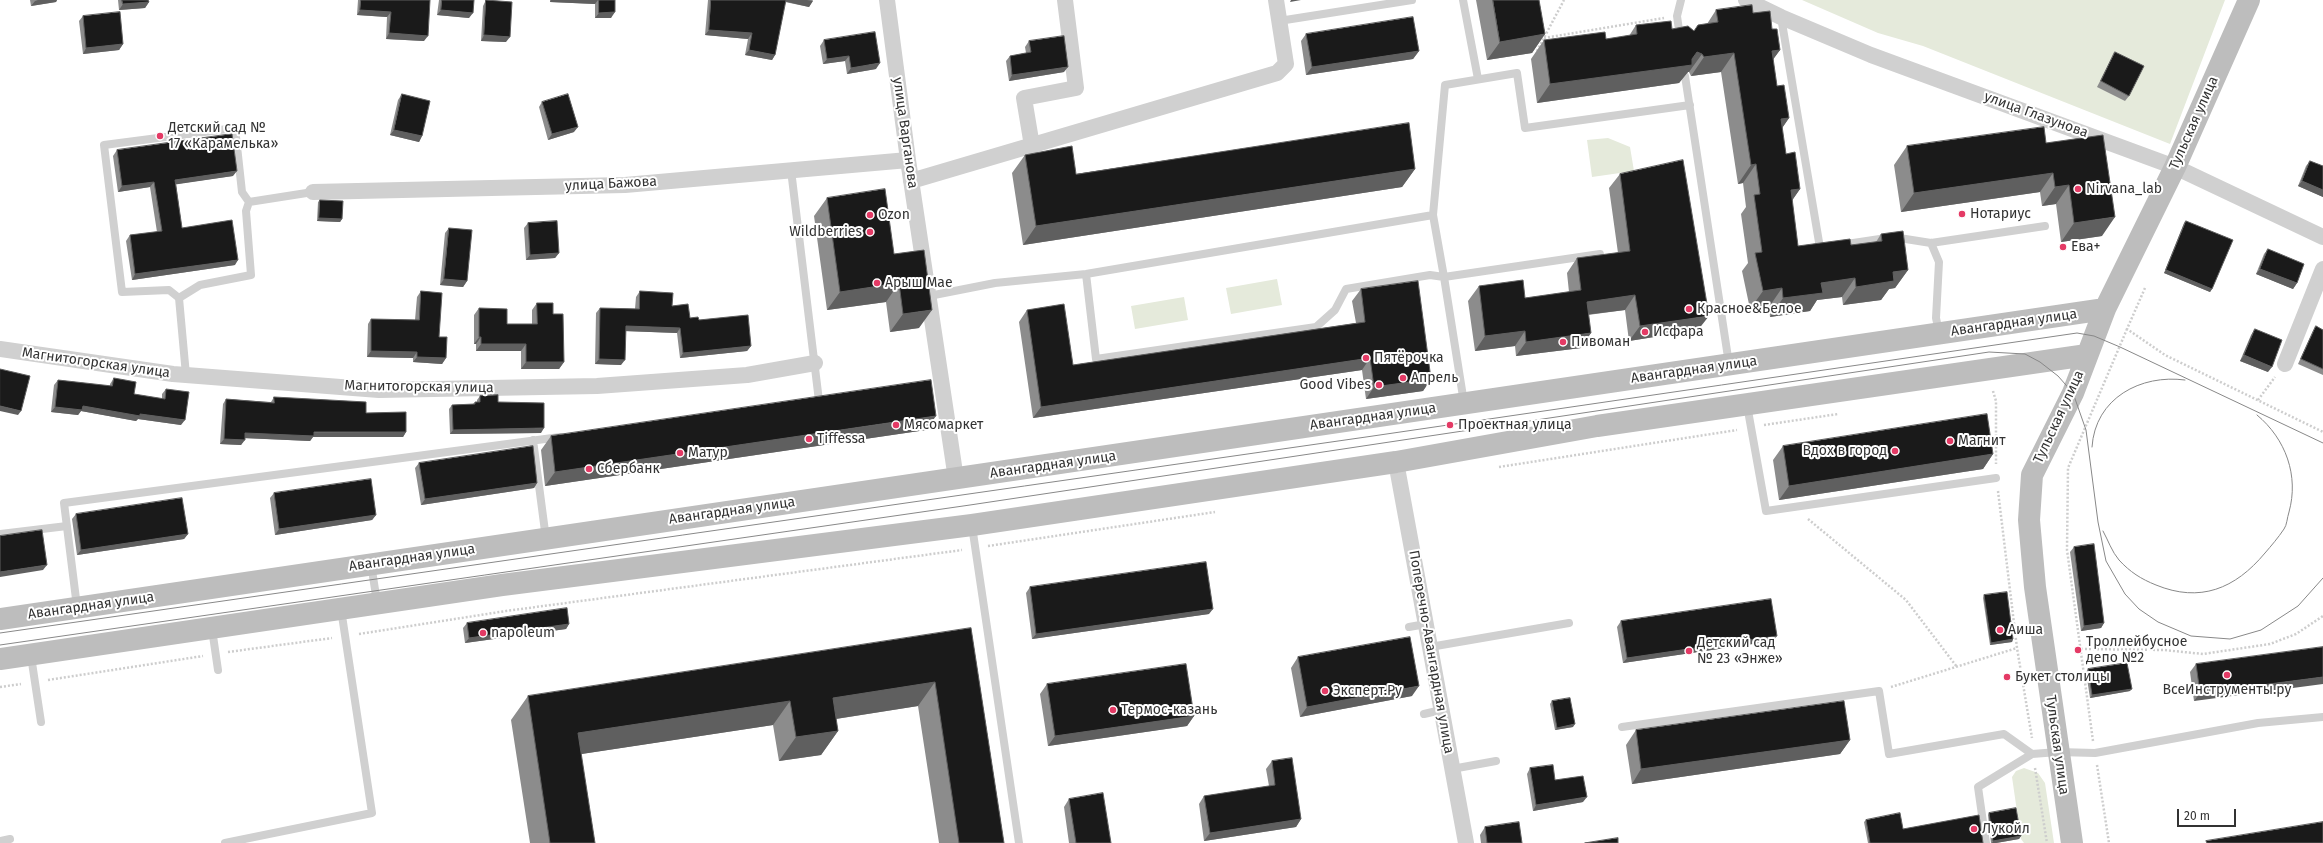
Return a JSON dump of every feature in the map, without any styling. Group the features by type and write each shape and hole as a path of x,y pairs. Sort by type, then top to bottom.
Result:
{"main road":[{"name":"Тульская улица","path":"2072,843 2034,587 2029,520 2032,476 2073,392 2105,309 2175,167 2249,0"},
{"name":"Авангардная улица","path":"0,619 2105,309"},
{"path":"0,659 502,585 972,525 1396,462 1597,426 2087,356"}],"street":[{"name":"улица Варганова","path":"887,0 908,160 929,296 938,381 956,479"},
{"path":"1032,146 1024,98 1076,88 1065,0"},
{"path":"912,181 1277,73 1286,64 1276,0"},
{"name":"улица Глазунова","path":"1746,0 1781,17 1871,55 2175,167 2323,237"},
{"name":"улица Бажова","path":"313,192 625,185 908,160"},
{"path":"2285,364 2323,269"},
{"name":"Магнитогорская улица","path":"0,349 186,375 379,390 597,386 747,375 815,363"},
{"name":"Поперечно-Авангардная улица","path":"1396,462 1466,843"}],"lane":[{"path":"1279,22 1412,0"},
{"path":"1463,0 1478,79"},
{"path":"1680,44 1678,16 1681,0"},
{"path":"1781,17 1820,248 1893,238 1931,243 2045,226"},
{"path":"1464,404 1433,215 1445,85 1517,73 1525,128 1690,105"},
{"path":"1686,76 1729,365"},
{"path":"186,375 179,298 169,290 122,292 104,146 235,128 242,192 249,202"},
{"path":"791,170 819,401"},
{"path":"249,202 313,192"},
{"path":"179,298 200,285 251,275 246,211 249,202"},
{"path":"929,296 995,283 1086,274 1433,215"},
{"path":"1931,243 1939,262 1936,318 1939,334"},
{"path":"1086,274 1096,359 1316,327 1335,310 1346,289 1430,275 1444,278 1600,254"},
{"path":"1746,404 1766,511 1996,478"},
{"path":"77,608 64,503 572,435"},
{"path":"534,440 546,539"},
{"path":"972,525 1019,843"},
{"path":"0,534 67,526"},
{"path":"371,564 377,603"},
{"path":"225,843 372,813 340,609"},
{"path":"1430,647 1569,623"},
{"path":"1409,627 1426,624"},
{"path":"212,627 218,670"},
{"path":"31,654 41,722"},
{"path":"1622,727 1879,691 1889,754 2004,734 2032,754"},
{"path":"1424,714 1442,710"},
{"path":"1986,843 1978,787 2032,754 2058,752 2095,753 2258,723 2323,717"},
{"path":"1452,769 1496,761"},
{"path":"0,841 10,839"}],"path":[{"path":"1533,58 1564,0"},
{"path":"1544,38 1678,16"},
{"path":"2109,843 2067,550 2068,468 2145,288"},
{"path":"2127,329 2165,355 2323,432"},
{"path":"2258,400 2285,364"},
{"path":"1996,478 2017,648 2032,739 2032,754 2047,843"},
{"path":"1792,507 1832,537 1906,600 1957,667"},
{"path":"0,687 506,611 975,548 1217,512"},
{"path":"2081,649 2164,650 2203,654 2218,652 2270,644 2296,634 2323,616"},
{"path":"1879,691 2017,648"}],"shaded area":[{"path":"1802,0 2225,0 2170,144 1923,46 1878,33"},
{"path":"1608,138 1630,147 1634,171 1592,177 1587,140"},
{"path":"1277,279 1282,305 1231,314 1226,288"},
{"path":"1184,297 1188,320 1135,329 1131,306"},
{"path":"2024,768 2038,773 2045,783 2054,843 2024,843 2021,839 2012,777 2016,771"}],"building":[{"path":"122,0 148,0 149,2 123,4"},
{"path":"361,0 430,0 428,36 389,33 391,12 360,10"},
{"path":"442,0 474,0 473,13 441,10"},
{"path":"486,0 512,2 510,37 484,35"},
{"path":"599,0 615,0 615,12 599,13"},
{"path":"711,0 786,0 775,55 749,50 752,33 709,30"},
{"path":"1493,0 1539,0 1545,34 1500,42"},
{"path":"1752,5 1753,13 1770,11 1772,29 1777,29 1780,50 1772,51 1777,86 1784,85 1789,118 1781,119 1786,154 1795,152 1800,189 1791,190 1798,246 1850,239 1851,245 1882,241 1881,234 1903,231 1908,270 1893,272 1894,281 1856,287 1855,278 1821,283 1823,293 1783,298 1782,288 1763,291 1755,253 1762,252 1754,195 1760,194 1756,164 1751,165 1734,53 1704,57 1702,54 1697,52 1692,59 1692,65 1550,84 1544,40 1605,32 1606,39 1637,34 1636,25 1671,21 1672,29 1688,26 1694,31 1698,25 1718,22 1716,10"},
{"path":"120,12 123,44 86,48 83,16"},
{"path":"1413,17 1419,51 1312,67 1306,34"},
{"path":"875,32 880,63 851,68 849,56 827,59 824,40"},
{"path":"1064,36 1068,67 1012,75 1010,56 1031,52 1029,41"},
{"path":"2115,52 2144,66 2129,96 2101,81"},
{"path":"402,94 430,101 422,136 394,130"},
{"path":"568,94 578,127 552,134 542,102"},
{"path":"1409,123 1415,169 1036,226 1025,155 1072,146 1076,174"},
{"path":"2044,127 2046,143 2103,135 2115,217 2074,223 2069,185 2055,187 2053,173 1914,193 1907,146"},
{"path":"232,134 237,171 175,180 182,228 232,220 238,260 135,274 130,235 162,231 154,182 122,186 117,150"},
{"path":"1683,160 1709,316 1640,326 1635,295 1587,302 1591,333 1526,342 1525,331 1485,336 1479,286 1523,280 1525,298 1581,290 1577,258 1630,251 1620,174"},
{"path":"2310,161 2323,166 2323,190 2302,181"},
{"path":"885,189 894,254 924,250 932,310 903,314 899,283 840,292 827,198"},
{"path":"320,200 343,201 342,219 319,218"},
{"path":"557,221 559,253 530,255 528,223"},
{"path":"2186,221 2233,240 2212,289 2166,270"},
{"path":"449,228 472,230 467,281 444,279"},
{"path":"2268,249 2304,264 2297,283 2260,269"},
{"path":"1418,281 1431,379 1374,387 1370,358 1041,407 1027,310 1064,304 1073,365 1365,322 1361,289"},
{"path":"421,291 442,293 439,337 447,337 446,358 417,357 417,352 371,351 371,319 419,320"},
{"path":"640,291 673,293 672,306 688,304 690,318 698,317 699,320 748,315 751,346 683,353 680,328 626,326 625,360 599,359 600,308 639,309"},
{"path":"537,303 553,303 553,314 563,314 564,362 526,362 526,344 481,344 481,337 479,337 479,308 507,309 507,324 537,324"},
{"path":"2316,326 2323,330 2323,369 2301,359"},
{"path":"2255,329 2282,340 2272,367 2244,355"},
{"path":"0,369 30,376 21,411 0,406"},
{"path":"114,378 136,382 134,394 165,399 166,389 189,392 185,420 140,414 140,416 83,406 82,410 55,407 58,380 112,386"},
{"path":"931,380 936,416 555,472 551,436"},
{"path":"498,395 498,402 544,403 544,428 453,430 452,405 475,404 475,402 480,402 480,396"},
{"path":"274,397 366,402 366,413 406,412 406,432 314,432 314,436 245,433 245,440 224,439 226,399 274,403"},
{"path":"1987,414 1993,454 1789,486 1783,446"},
{"path":"533,446 537,483 425,499 419,463"},
{"path":"371,479 376,515 279,529 274,493"},
{"path":"182,498 188,534 81,550 76,514"},
{"path":"42,530 47,565 0,572 0,536"},
{"path":"2094,544 2104,623 2084,626 2074,547"},
{"path":"1206,562 1213,609 1036,634 1030,587"},
{"path":"2007,592 2013,639 1991,643 1984,595"},
{"path":"1771,599 1777,636 1627,658 1621,621"},
{"path":"567,608 569,624 469,638 467,623"},
{"path":"971,628 1004,843 959,843 935,682 833,698 838,731 796,737 790,701 578,733 595,843 550,843 528,696"},
{"path":"1410,637 1419,686 1307,707 1298,657"},
{"path":"2323,647 2323,677 2200,693 2196,664"},
{"path":"2127,663 2132,689 2092,695 2088,669"},
{"path":"1186,664 1194,716 1055,736 1047,684"},
{"path":"1570,698 1575,724 1557,728 1552,701"},
{"path":"1844,701 1850,740 1641,769 1636,730"},
{"path":"1292,758 1301,819 1210,833 1204,796 1275,785 1272,761"},
{"path":"1553,765 1555,780 1583,776 1587,797 1536,805 1530,768"},
{"path":"1103,793 1111,843 1076,843 1069,799"},
{"path":"2016,808 2021,836 1993,841 1989,813"},
{"path":"1900,813 1903,829 1979,815 1983,843 1870,843 1866,820"},
{"path":"1519,822 1522,843 1487,843 1485,827"},
{"path":"2323,822 2323,843 2207,843 2206,841"},
{"path":"1618,838 1618,843 1585,843"}],"tram line":[{"path":"0,633 1366,437 2077,333 2094,336 2120,347 2323,443"},
{"path":"0,645 970,505 1989,352 2025,354 2040,362 2058,376 2073,393 2086,430 2098,522 2106,561 2125,594 2139,609 2158,622 2191,636 2230,639 2261,630 2298,606 2323,578"},
{"path":"2092,447 2095,430 2102,415 2111,403 2123,393 2152,381 2168,379 2185,380"},
{"path":"2103,531 2112,550 2119,560 2136,575 2156,585 2187,593 2202,592 2229,584 2242,576 2265,553 2284,529 2292,498 2291,472 2283,447 2276,435 2257,415"}],"place":[{"name":"Детский сад № 17 «Карамелька»","path":"160,136"},
{"name":"Nirvana_lab","path":"2078,189"},
{"name":"Нотариус","path":"1962,214"},
{"name":"Ozon","path":"870,215"},
{"name":"Wildberries","path":"870,232"},
{"name":"Ева+","path":"2063,247"},
{"name":"Арыш Мае","path":"877,283"},
{"name":"Красное&Белое","path":"1689,309"},
{"name":"Исфара","path":"1645,332"},
{"name":"Пивоман","path":"1563,342"},
{"name":"Пятёрочка","path":"1366,358"},
{"name":"Апрель","path":"1403,378"},
{"name":"Good Vibes","path":"1379,385"},
{"name":"Мясомаркет","path":"896,425"},
{"name":"Проектная улица","path":"1450,425"},
{"name":"Tiffessa","path":"809,439"},
{"name":"Магнит","path":"1950,441"},
{"name":"Вдох в город","path":"1895,451"},
{"name":"Матур","path":"680,453"},
{"name":"Сбербанк","path":"589,469"},
{"name":"Аиша","path":"2000,630"},
{"name":"napoleum","path":"483,633"},
{"name":"Троллейбусное депо №2","path":"2078,650"},
{"name":"Детский сад № 23 «Энже»","path":"1689,651"},
{"name":"ВсеИнструменты.ру","path":"2227,675"},
{"name":"Букет столицы","path":"2007,677"},
{"name":"Эксперт.Ру","path":"1325,691"},
{"name":"Термос-казань","path":"1113,710"},
{"name":"Лукойл","path":"1974,829"}]}
